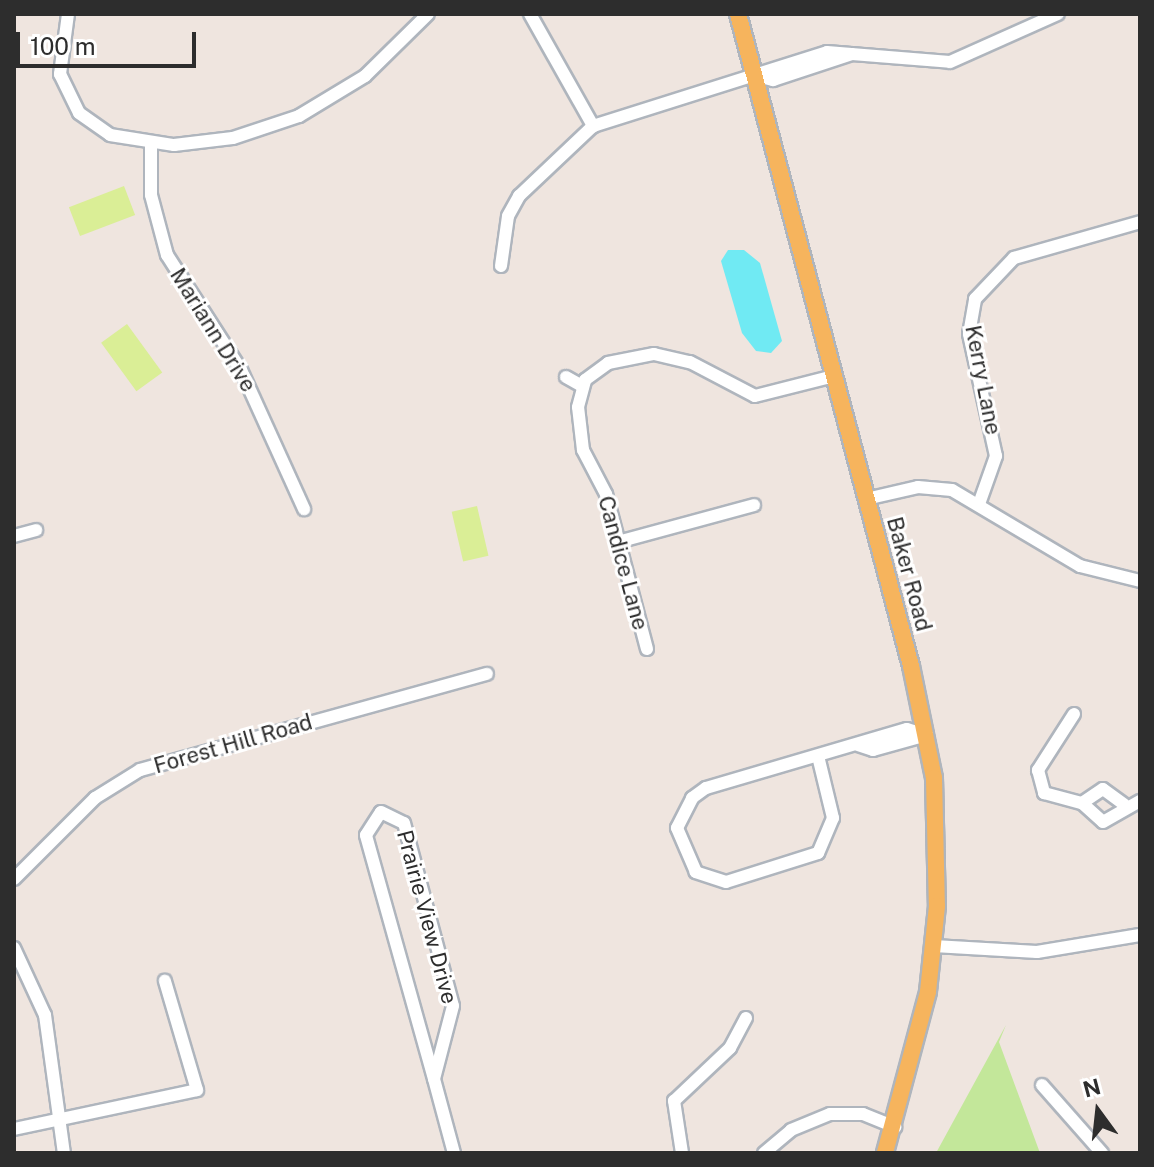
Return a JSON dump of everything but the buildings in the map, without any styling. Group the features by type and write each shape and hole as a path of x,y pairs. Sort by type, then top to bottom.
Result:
{"main road":[{"name":"Baker Road","path":"738,14 927,735 938,835 934,946 895,1127 885,1153"}],"street":[{"path":"68,14 60,74 79,113 110,135 151,144 233,138 299,116 365,76 428,14"},
{"path":"530,14 593,126"},
{"path":"501,266 504,232 519,196 593,126 754,75 773,80 852,54 950,62 1058,14"},
{"name":"Mariann Drive","path":"151,144 151,195 167,255 241,370 304,509"},
{"name":"Kerry Lane","path":"979,504 996,456 969,334 975,299 1014,258 1140,222"},
{"path":"566,377 582,386 608,363 654,354 690,362 755,396 834,376"},
{"name":"Candice Lane","path":"582,386 583,450 618,542 647,649"},
{"path":"866,499 935,487 979,504 1080,566 1140,581"},
{"path":"618,542 754,505"},
{"path":"14,536 36,530"},
{"name":"Forest Hill Road","path":"14,879 95,798 140,770 487,674"},
{"path":"1074,714 1037,778 1050,798 1082,803 1103,822 1124,804 1140,801"},
{"path":"818,756 833,818 818,853 726,882 696,872 678,844 692,798 818,756 907,729 927,735"},
{"path":"1082,803 1103,789 1124,804"},
{"name":"Prairie View Drive","path":"434,1079 453,1006 404,823 381,812 366,835 454,1153"},
{"path":"934,946 1037,952 1140,935"},
{"path":"14,948 45,1015 64,1153"},
{"path":"14,1129 60,1124 197,1090 165,981"},
{"path":"682,1153 674,1101 730,1048 746,1018"},
{"path":"1042,1085 1102,1153"},
{"path":"764,1153 791,1130 830,1114 863,1114 895,1127"}],"green space":[{"path":"124,186 135,215 80,236 69,207"},
{"path":"127,324 162,373 136,391 101,343"},
{"path":"477,506 488,556 463,562 452,512"},
{"path":"1006,1025 999,1042 1040,1153 936,1153"}],"water":[{"path":"728,250 744,250 760,263 782,341 771,353 756,351 742,333 721,261"}]}
